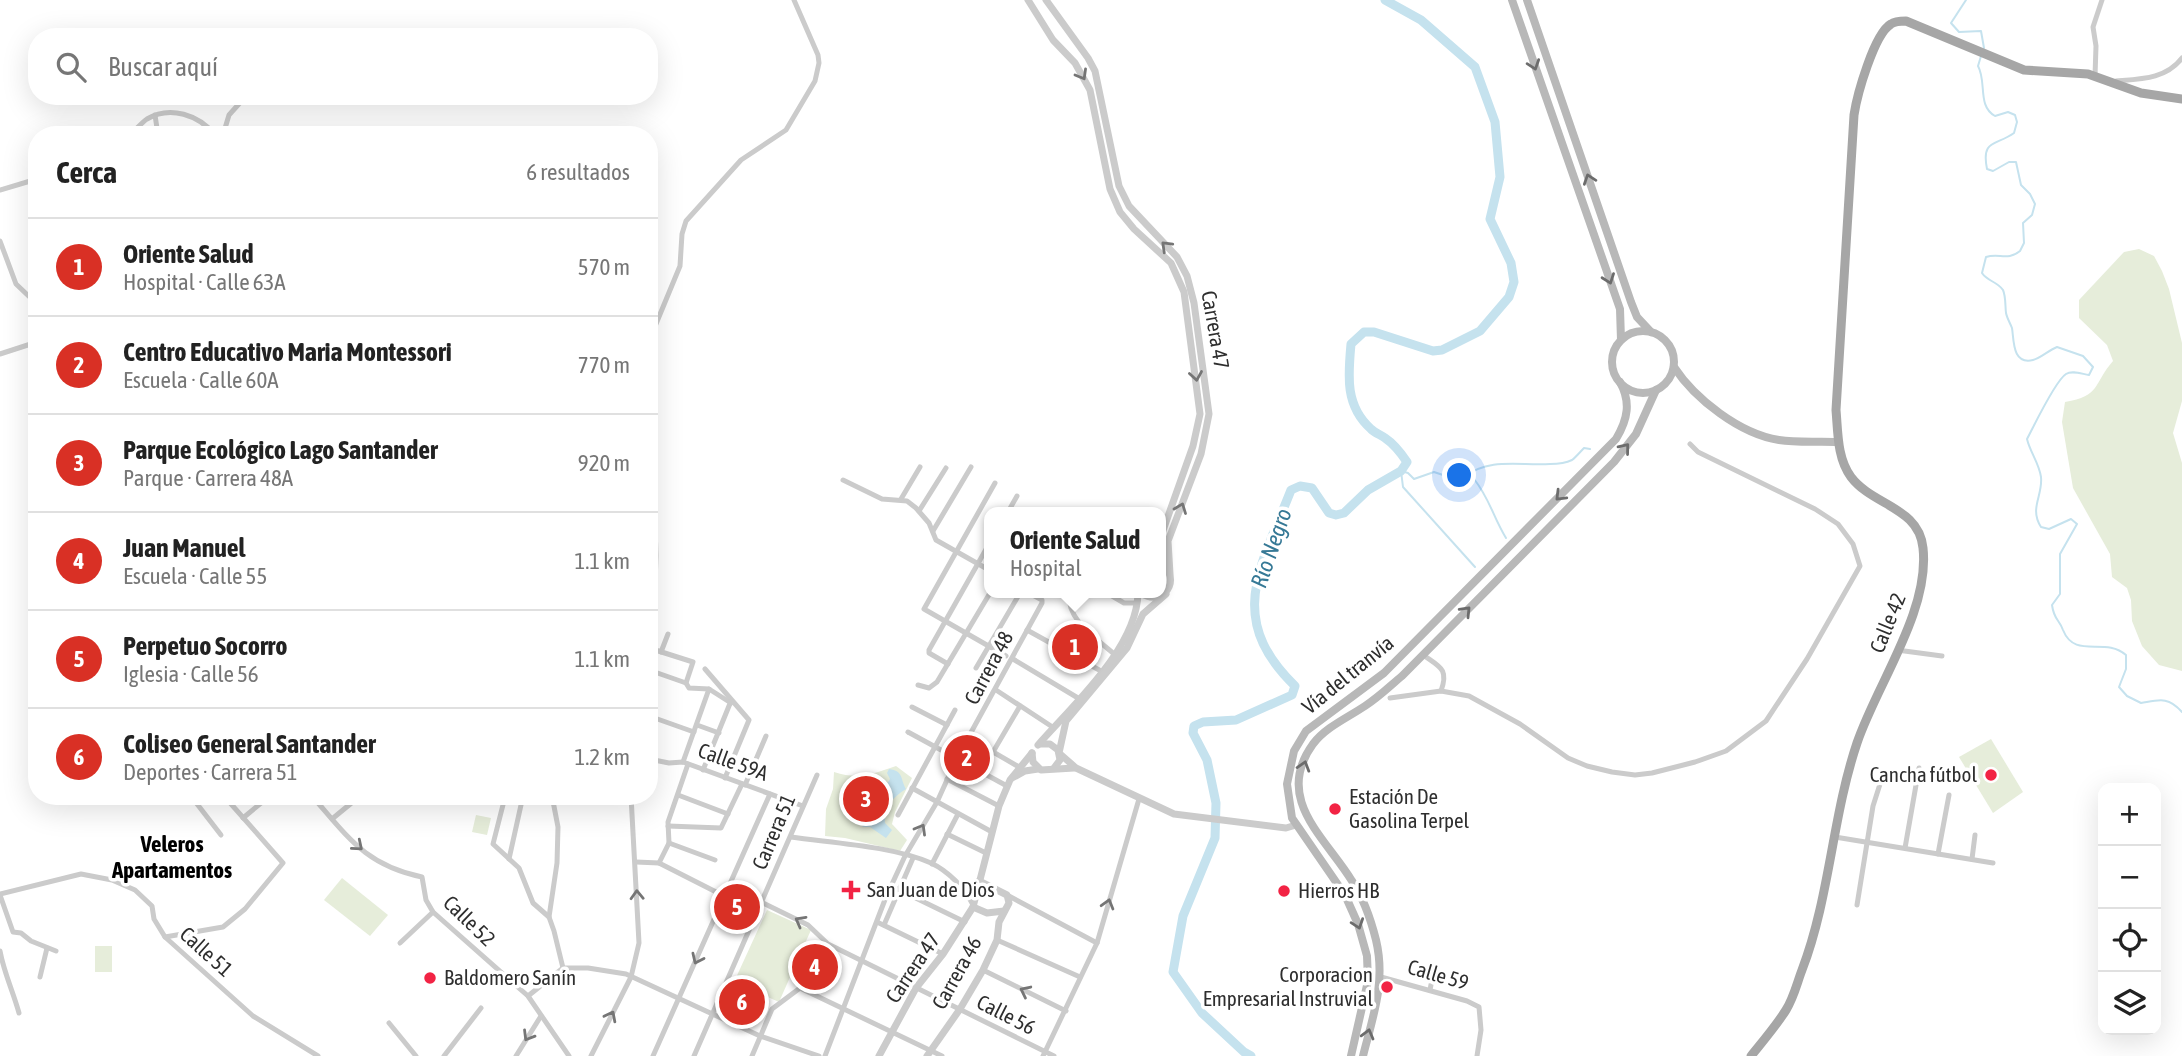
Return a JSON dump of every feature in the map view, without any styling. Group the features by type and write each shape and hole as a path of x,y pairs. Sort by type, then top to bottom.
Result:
{"main road":[{"path":"1512,0 1620,309 1621,340"},
{"path":"1527,0 1637,317 1651,332 1667,341 1672,349 1674,367 1690,389 1715,410 1765,437 1838,442"},
{"name":"Calle 42","path":"1751,1056 1787,1009 1796,989 1818,924 1844,786 1857,743 1875,695 1917,605 1923,574 1923,549 1915,523 1860,487 1844,465 1838,442 1836,410 1848,214 1856,99 1863,76 1884,31 1892,23 1906,21 2033,72 2079,73 2141,93 2182,99"},
{"path":"1651,332 1635,332 1621,340 1615,349 1612,360 1614,372 1620,382 1633,391 1656,390 1666,383 1674,367"},
{"name":"Vía del tranvía","path":"1351,1056 1368,981 1365,948 1342,888 1296,825 1289,808 1287,784 1290,763 1300,739 1316,722 1378,678 1616,439 1626,420 1627,411 1625,393 1620,382"},
{"path":"1666,383 1690,389"},
{"name":"Vía del tranvía","path":"1363,1056 1381,977 1376,940 1360,893 1304,813 1299,789 1301,772 1313,744 1328,729 1389,694 1423,655 1626,449 1636,434 1656,390"},
{"path":"1378,678 1383,679 1400,662 1405,662 1405,667 1387,684 1389,694"},
{"path":"1304,813 1296,825 1314,830"}],"street":[{"path":"658,319 680,266 682,234 686,221 741,160 786,130 814,81 819,63 818,55 794,0"},
{"name":"Carrera 47","path":"1028,0 1053,40 1075,63 1090,90 1110,190 1120,212 1134,229 1171,263 1179,278 1187,307 1199,398 1199,427 1166,522"},
{"name":"Carrera 47","path":"1046,0 1095,71 1119,186 1129,206 1177,257 1187,276 1195,303 1209,414 1201,454 1168,541 1171,582 1166,593"},
{"path":"2095,76 2096,46 2093,27 2102,0"},
{"path":"1053,40 1054,28 1060,26 1068,31"},
{"path":"2109,81 2159,76 2173,69 2182,58"},
{"path":"226,126 229,115 238,105"},
{"path":"139,126 155,115 170,112 194,117 208,126"},
{"path":"155,115 157,126"},
{"path":"0,190 28,181"},
{"path":"0,241 16,284 28,295"},
{"path":"0,354 28,345"},
{"path":"1389,694 1441,691 1469,696 1520,724 1567,758 1587,766 1623,774 1652,773 1712,757 1736,744 1766,721 1807,659 1860,566 1853,544 1838,524 1815,509 1698,452 1690,444"},
{"path":"901,499 920,467"},
{"path":"933,531 971,467"},
{"path":"919,511 946,468"},
{"path":"843,480 882,499 901,499 919,511 936,540 984,567"},
{"path":"995,483 924,607 925,611 1006,656"},
{"path":"1011,507 1017,496"},
{"path":"948,664 929,653 929,650 984,553"},
{"path":"1166,570 1170,574"},
{"path":"918,685 925,688 934,685 987,598"},
{"path":"976,668 1017,598"},
{"name":"Carrera 48","path":"825,1056 891,886 1043,601 1038,598"},
{"path":"1069,598 1068,604 1079,623 1114,654"},
{"path":"1116,598 1124,603 1137,603"},
{"path":"1038,769 1033,762 1032,753 1114,654 1132,620 1138,598"},
{"path":"1054,768 1060,760 1066,721 1127,648 1143,614 1161,598"},
{"path":"1027,630 1101,671"},
{"path":"661,652 668,634"},
{"path":"1897,650 1942,656"},
{"path":"658,651 694,663 686,683"},
{"path":"1423,655 1441,668 1444,674 1441,691"},
{"path":"1013,659 1078,698"},
{"path":"705,669 749,719 725,778"},
{"path":"658,673 686,683 690,688 709,690 731,701"},
{"path":"659,863 669,843 668,825 709,690"},
{"path":"996,690 1054,727"},
{"path":"703,770 731,701"},
{"path":"993,752 1020,706"},
{"path":"912,707 947,726"},
{"path":"898,815 955,710"},
{"path":"658,719 719,733"},
{"path":"908,732 1008,783 1025,771 1076,768"},
{"path":"668,825 721,828 766,736"},
{"path":"969,738 1019,767"},
{"path":"1038,745 1050,744 1076,768 1174,814 1286,828 1296,825"},
{"name":"Carrera 47","path":"879,1056 916,988 943,954 973,907 999,806 1008,783 1032,753"},
{"name":"Calle 59A","path":"658,761 685,763 803,806"},
{"path":"1905,848 1919,768"},
{"name":"Carrera 51","path":"694,1056 817,775"},
{"path":"947,779 999,806"},
{"path":"1857,905 1873,806 1881,781"},
{"path":"912,788 992,832"},
{"path":"653,1056 770,794"},
{"path":"1938,854 1949,795"},
{"path":"678,796 729,814"},
{"path":"1044,1054 1097,943 1139,799"},
{"path":"201,805 221,835"},
{"path":"165,937 223,927 245,909 283,863 232,805"},
{"path":"243,818 259,805"},
{"name":"Calle 52","path":"320,805 351,841 386,867 422,877 426,900 433,912 528,996 569,1056"},
{"path":"332,819 349,805"},
{"path":"503,805 493,844 519,868 533,903 548,917 563,968"},
{"path":"509,859 521,805"},
{"path":"548,917 557,863 558,827 554,805"},
{"path":"590,1056 631,977 639,943 632,805"},
{"path":"932,864 958,814"},
{"path":"947,834 986,853"},
{"path":"1972,859 1976,835"},
{"path":"790,837 905,856 932,864 965,891 973,907 992,914 1004,911"},
{"path":"1835,837 1993,863"},
{"path":"669,843 715,860"},
{"path":"884,926 913,858"},
{"path":"636,862 659,863 758,910"},
{"name":"Calle 51","path":"0,894 76,874 112,880 135,890 152,906 154,919 165,937 253,1016 318,1056"},
{"path":"965,891 978,885 1097,943"},
{"path":"891,886 965,922"},
{"path":"0,894 13,932 22,933 31,941 56,951"},
{"name":"Carrera 46","path":"929,1053 983,970 997,940 997,928 1010,899"},
{"name":"Calle 56","path":"761,902 808,925 828,944 1044,1054 1054,1056"},
{"path":"400,943 433,912"},
{"path":"877,922 943,954"},
{"path":"997,940 1080,977"},
{"path":"40,977 47,948"},
{"path":"0,951 19,1013"},
{"path":"528,996 563,968 588,968 631,977 760,1036 819,1056"},
{"path":"983,970 1066,1011"},
{"path":"1430,990 1433,974"},
{"name":"Calle 59","path":"1381,977 1479,1007 1481,1012 1477,1056"},
{"path":"752,1056 772,1009 800,988 892,1031 929,1053 942,1056"},
{"path":"444,1056 481,1008"},
{"path":"516,1056 541,1016"},
{"path":"389,1023 416,1056"}],"green space":[{"path":"2139,249 2154,256 2162,271 2182,343 2182,401 2173,433 2182,463 2182,671 2159,665 2142,646 2132,621 2131,600 2127,588 2112,577 2110,554 2073,488 2062,422 2065,402 2091,392 2113,361 2107,345 2079,318 2079,300 2124,252"},
{"name":"Cancha fútbol","path":"1991,739 2023,792 1993,813 1959,757"},
{"path":"896,766 912,778 892,824 907,840 900,851 825,836 826,809 833,789 834,772 858,776"},
{"path":"476,815 491,818 487,835 472,832"},
{"path":"342,878 388,915 370,936 324,900"},
{"path":"767,910 811,930 779,1002 734,982"},
{"path":"95,946 112,946 112,972 95,972"}],"water":[{"path":"889,769 899,774 906,789 893,799 888,807 885,823 892,830 886,838 870,827 862,827 865,824 862,821 852,822 852,812 843,811 843,806 849,804 850,797 860,802 862,799 868,801 879,798 879,788 884,788 884,784 890,779 887,773"}],"waterway":[{"name":"Río Negro","path":"1251,1056 1202,1013 1173,972 1183,916 1215,838 1216,803 1207,760 1193,733 1194,726 1203,722 1236,720 1292,695 1295,686 1274,661 1261,638 1255,614 1261,568 1291,490 1300,486 1312,488 1329,513 1336,515 1344,513 1368,490 1401,471 1407,462 1400,452 1371,429 1356,411 1349,379 1351,344 1364,332 1374,332 1433,351 1442,350 1480,331 1509,297 1514,282 1511,263 1490,219 1500,177 1495,122 1475,67 1421,20 1385,0"},
{"path":"1966,0 1951,23 1959,32 1981,31 1984,48"},
{"path":"1981,56 1978,66 1989,112 1995,116 2008,112 2015,115 2017,122 2014,133 1988,148 1987,169 1993,171 2009,162 2016,162 2021,185 2035,204 2032,215 2023,223 2024,243 2020,251 2011,256 1986,257 1982,273 2003,290 2015,350 2021,359 2033,360 2057,347 2083,356 2093,367 2089,375 2071,372 2061,378 2027,439 2041,477 2036,508 2041,527 2049,529 2071,519 2077,524 2060,554 2060,594 2052,605 2054,614 2068,639 2075,644 2109,647 2126,655 2126,669 2119,687 2127,696 2141,703 2168,701 2182,712"},
{"path":"1464,477 1484,467 1495,465 1564,463 1572,460 1584,448 1590,449"},
{"path":"1475,567 1403,487 1401,471 1414,479 1434,472 1449,477 1474,479 1506,538"}],"place":[{"name":"Oriente Salud","path":"1075,647"},
{"name":"Centro Educativo Maria Montessori","path":"967,758"},
{"name":"Cancha fútbol","path":"1991,775"},
{"name":"Parque Ecológico Lago Santander","path":"866,799"},
{"name":"Estación De Gasolina Terpel","path":"1335,809"},
{"name":"San Juan de Dios","path":"851,890"},
{"name":"Hierros HB","path":"1284,891"},
{"name":"Perpetuo Socorro","path":"737,907"},
{"name":"Juan Manuel","path":"815,967"},
{"name":"Baldomero Sanín","path":"430,978"},
{"name":"Corporacion Empresarial Instruvial","path":"1387,987"},
{"name":"Coliseo General Santander","path":"742,1002"}],"district":[{"name":"Veleros Apartamentos","path":"172,857"}]}
